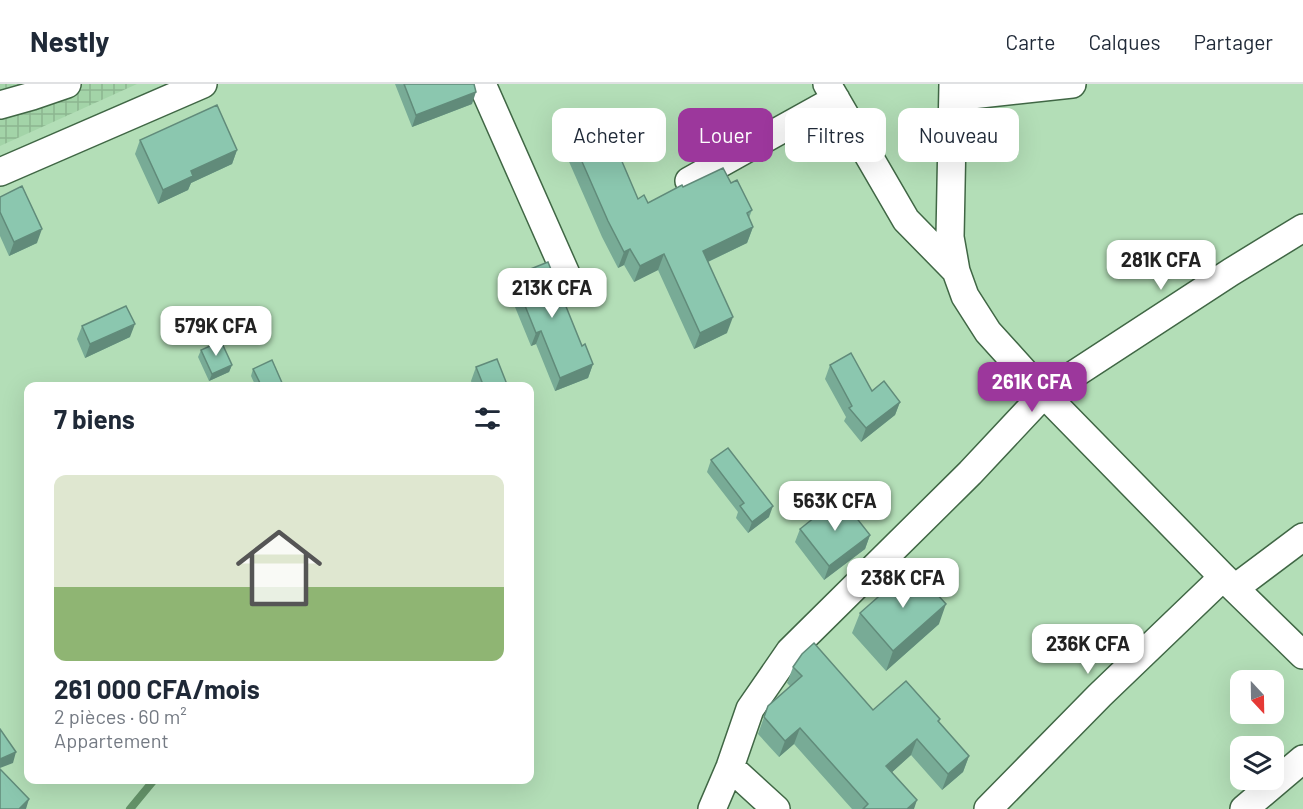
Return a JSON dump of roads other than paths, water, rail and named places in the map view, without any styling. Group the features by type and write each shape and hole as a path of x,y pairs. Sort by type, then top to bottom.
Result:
{"street":[{"path":"0,105 66,84"},
{"path":"0,172 203,84"},
{"path":"482,84 574,292"},
{"path":"1072,84 953,90 950,237 956,271 965,296 988,332 1044,394 1229,583 1303,655"},
{"path":"689,181 832,91 906,220 956,271"},
{"path":"712,809 730,767 750,709 790,651 962,480 1044,394 1231,272 1303,228"},
{"path":"988,809 1100,695 1229,583 1303,537"},
{"path":"1244,809 1303,759"},
{"path":"730,767 776,809"}],"waterway":[{"path":"130,809 151,784"}]}
